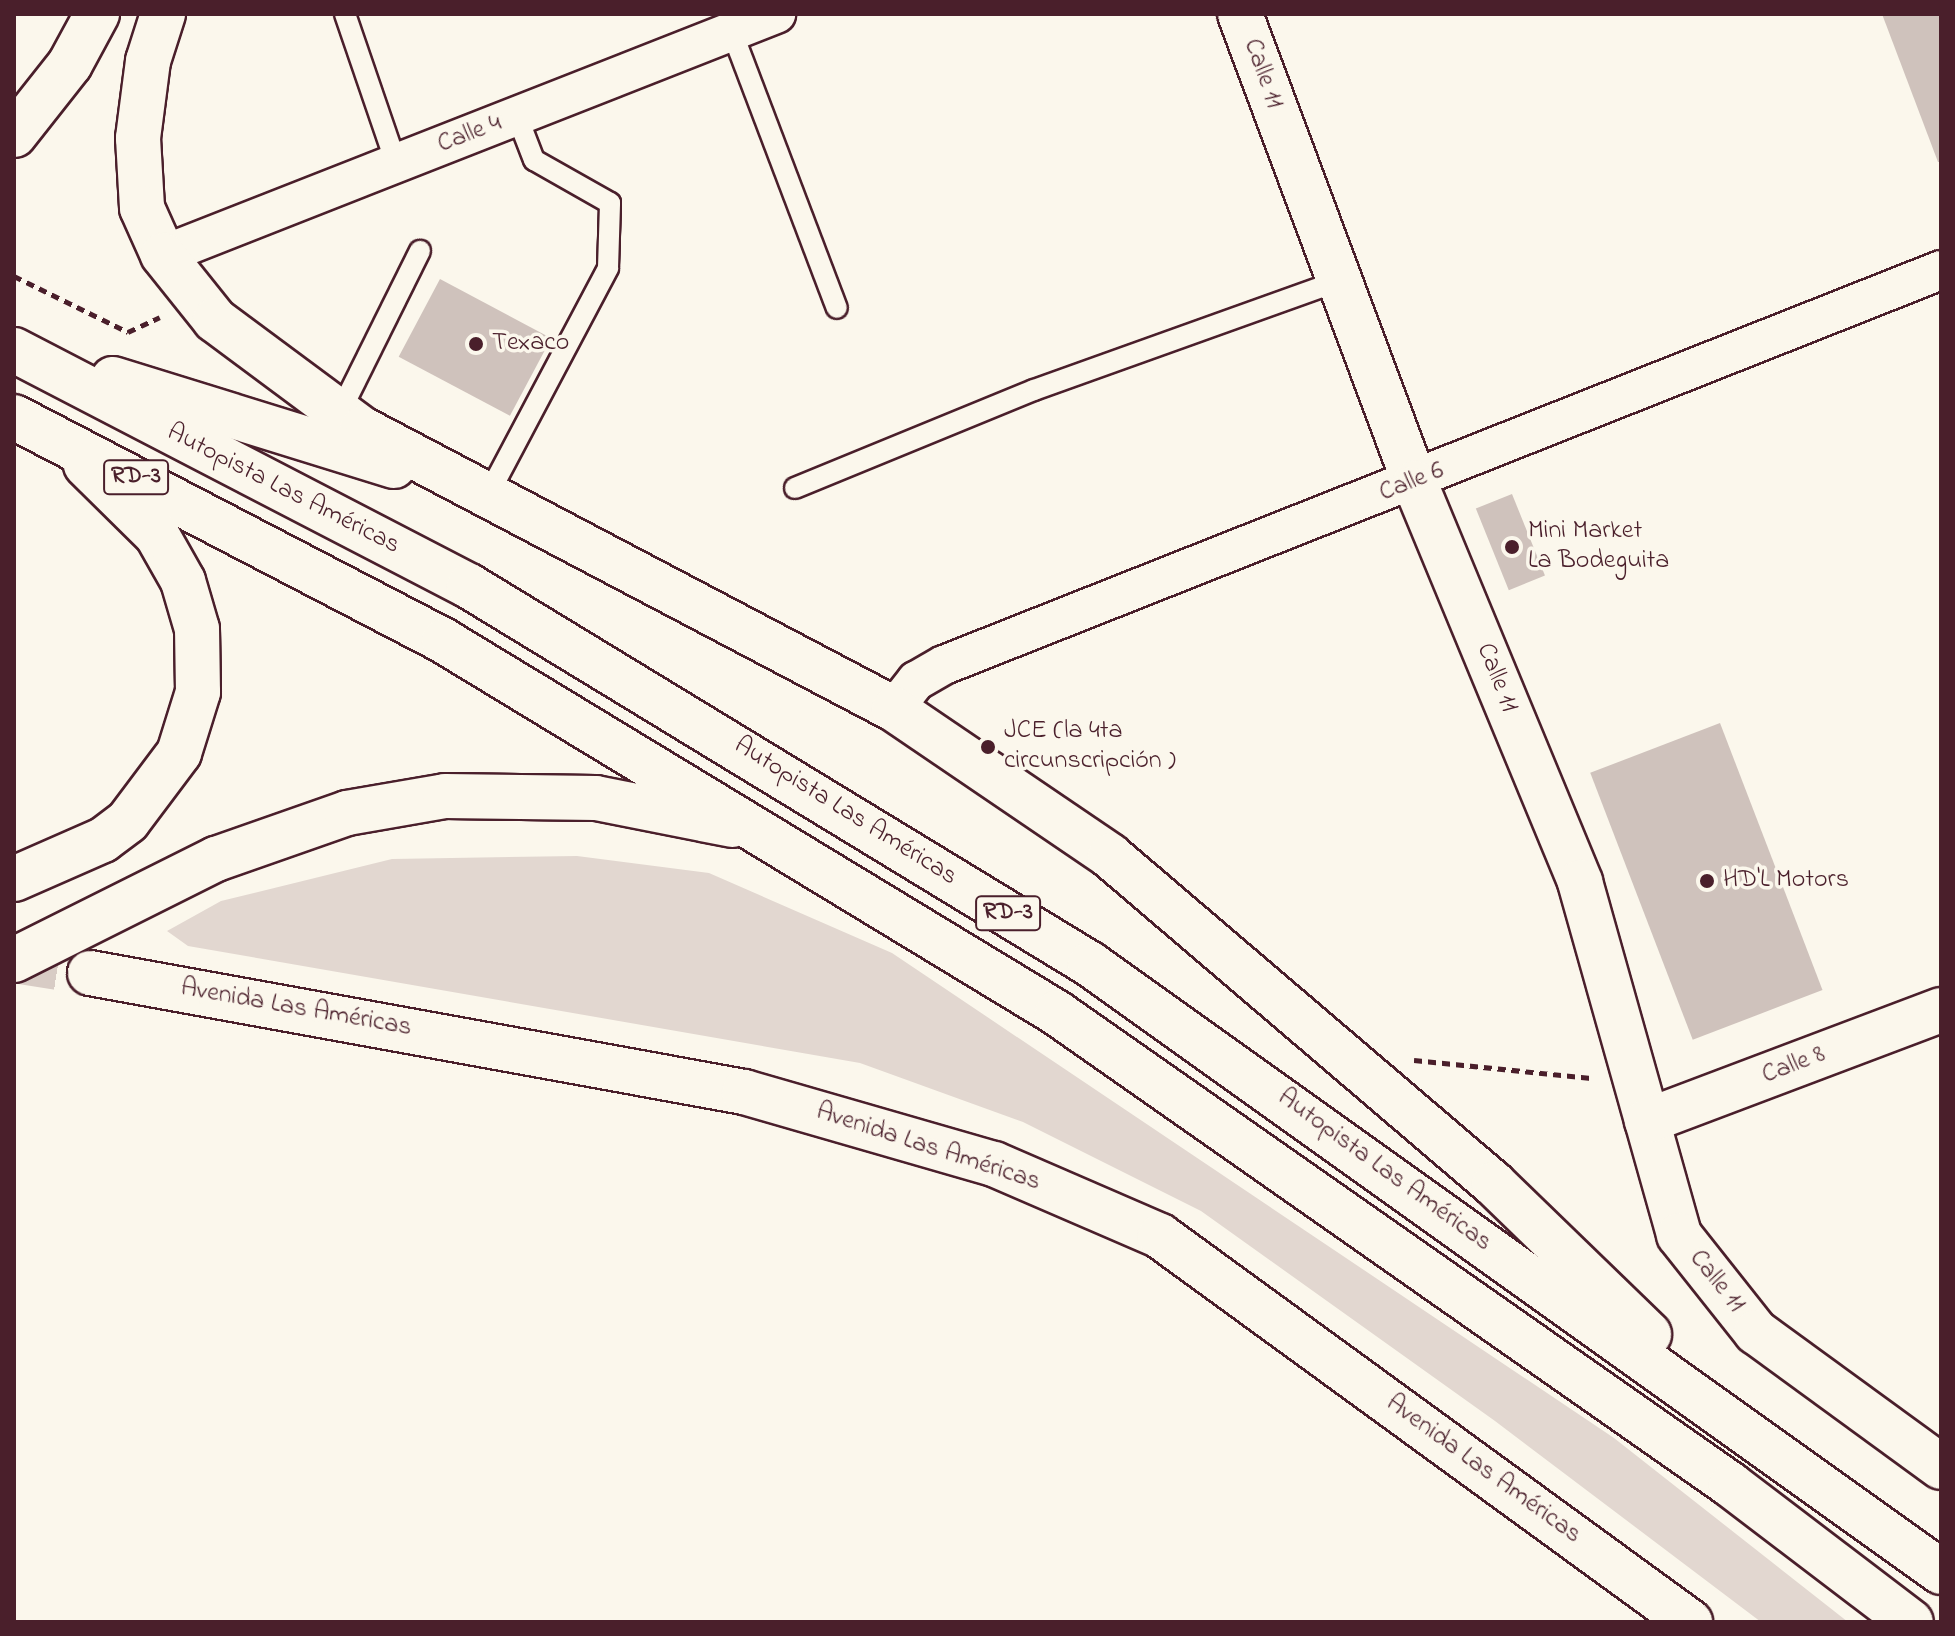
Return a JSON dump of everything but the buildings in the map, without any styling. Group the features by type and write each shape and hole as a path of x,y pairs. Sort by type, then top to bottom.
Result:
{"main road":[{"path":"14,135 70,64 97,14"},
{"path":"163,14 148,61 138,138 142,208 163,255 215,320 340,412 488,495 894,709 1110,856 1494,1184 1759,1441"},
{"name":"Calle 11","path":"1240,14 1415,483 1580,882 1679,1235 1756,1332 1941,1467"},
{"path":"14,348 488,495"},
{"name":"Autopista Las Américas","path":"14,348 469,586 796,780 1090,964 1941,1572"},
{"name":"Autopista Las Américas","path":"14,417 182,499 444,641 766,832 1057,1013 1235,1134 1731,1485 1911,1622"},
{"path":"14,879 103,840 128,821 179,753 198,692 197,629 171,558 157,535 65,444"},
{"path":"14,960 216,859 347,813 445,796 596,798 766,832"},
{"name":"Avenida Las Américas","path":"90,973 744,1092 994,1164 1160,1236 1690,1622"},
{"name":"Calle 8","path":"1641,1102 1941,1010"}],"street":[{"name":"Calle 4","path":"163,255 776,14"},
{"name":"Calle 6","path":"894,709 916,681 944,665 1415,483 1941,270"}],"lane":[{"path":"345,14 396,163"},
{"path":"732,32 837,308"},
{"path":"488,495 608,268 610,203 534,160 517,116"},
{"path":"340,412 420,251"},
{"path":"795,488 1034,390 1339,281"}],"path":[{"path":"14,276 128,332 198,299"},
{"path":"1410,1059 1641,1102"}],"shaded area":[{"path":"577,856 709,873 892,953 1614,1438 1848,1622 1761,1622 1495,1421 1201,1211 1023,1122 860,1063 188,946 167,931 221,901 392,859"}],"tunnel":[{"path":"14,961 90,973"}],"place":[{"name":"Texaco","path":"476,344"},
{"name":"Mini Market La Bodeguita","path":"1512,547"},
{"name":"JCE (la 4ta circunscripción )","path":"988,747"},
{"name":"HD'L Motors","path":"1707,881"}]}
